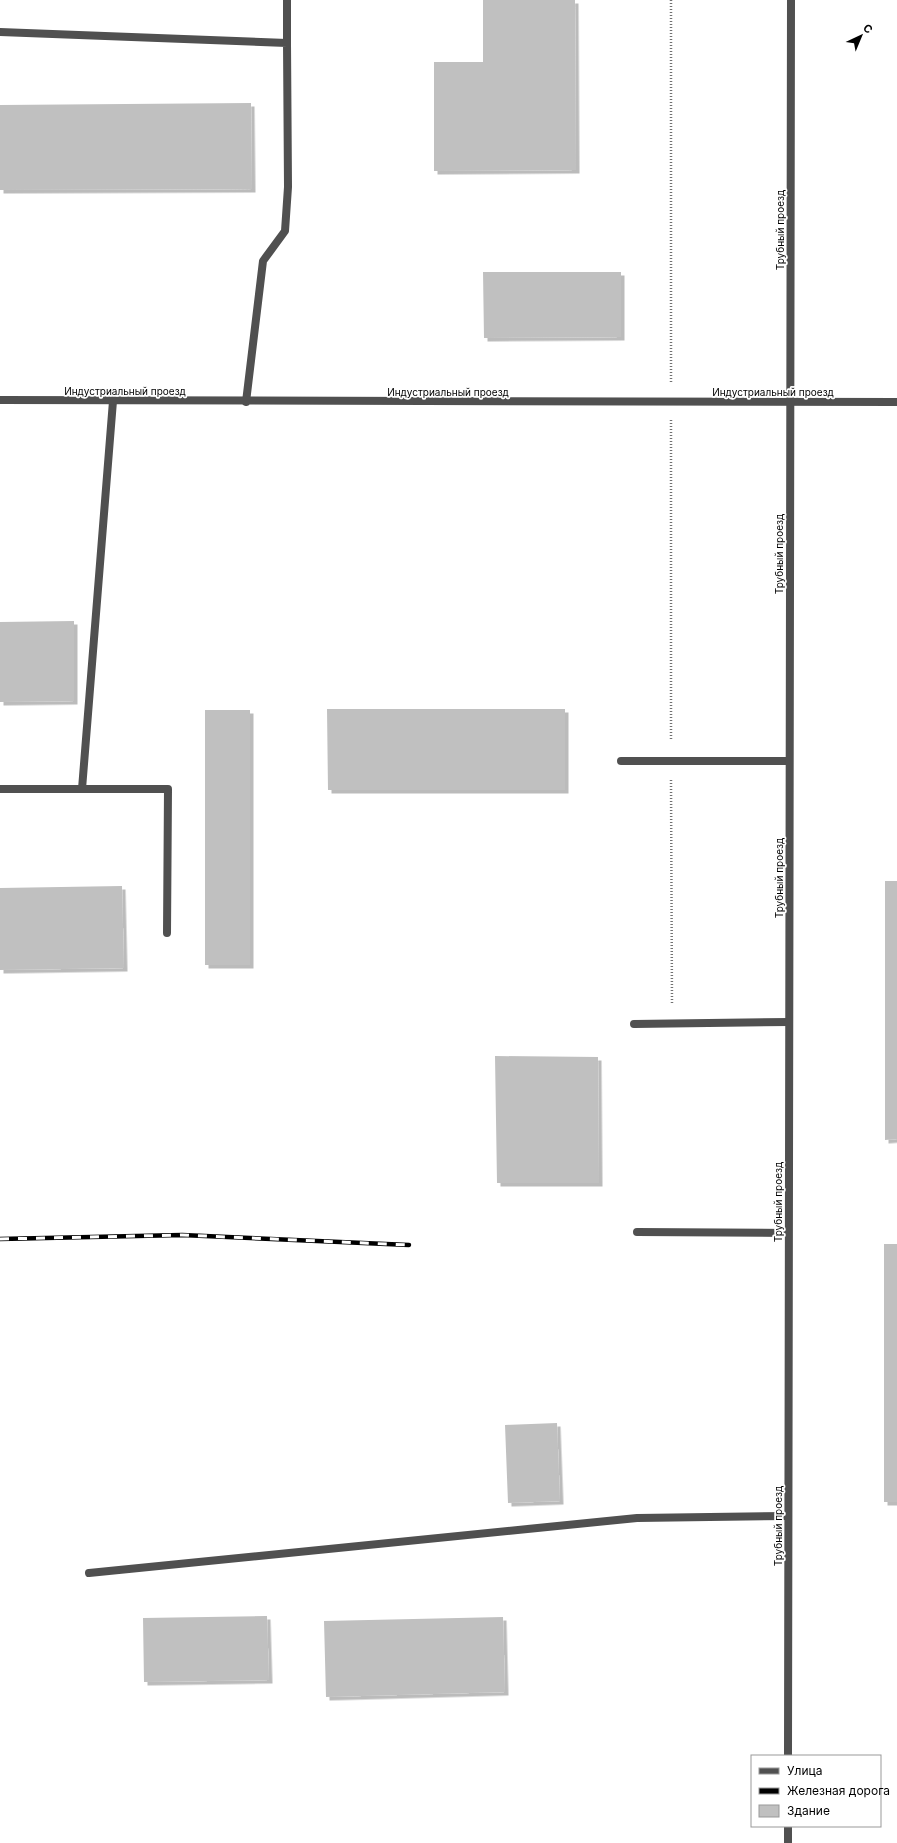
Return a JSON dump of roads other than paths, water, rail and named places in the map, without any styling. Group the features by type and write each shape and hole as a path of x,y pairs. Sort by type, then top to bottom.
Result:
{"street":[{"path":"246,402 263,261 285,231 288,187 287,0"},
{"name":"Трубный проезд","path":"788,1755 791,0"},
{"path":"0,32 287,43"},
{"name":"Индустриальный проезд","path":"0,400 246,402 897,402"},
{"path":"82,789 113,401"},
{"path":"621,761 789,761"},
{"path":"0,789 168,789 167,933"},
{"path":"634,1024 789,1022"},
{"path":"637,1232 788,1233"},
{"path":"90,1573 637,1518 788,1516"},
{"path":"788,1827 788,1843"}],"railway":[{"path":"0,1239 182,1235 409,1245"}]}
